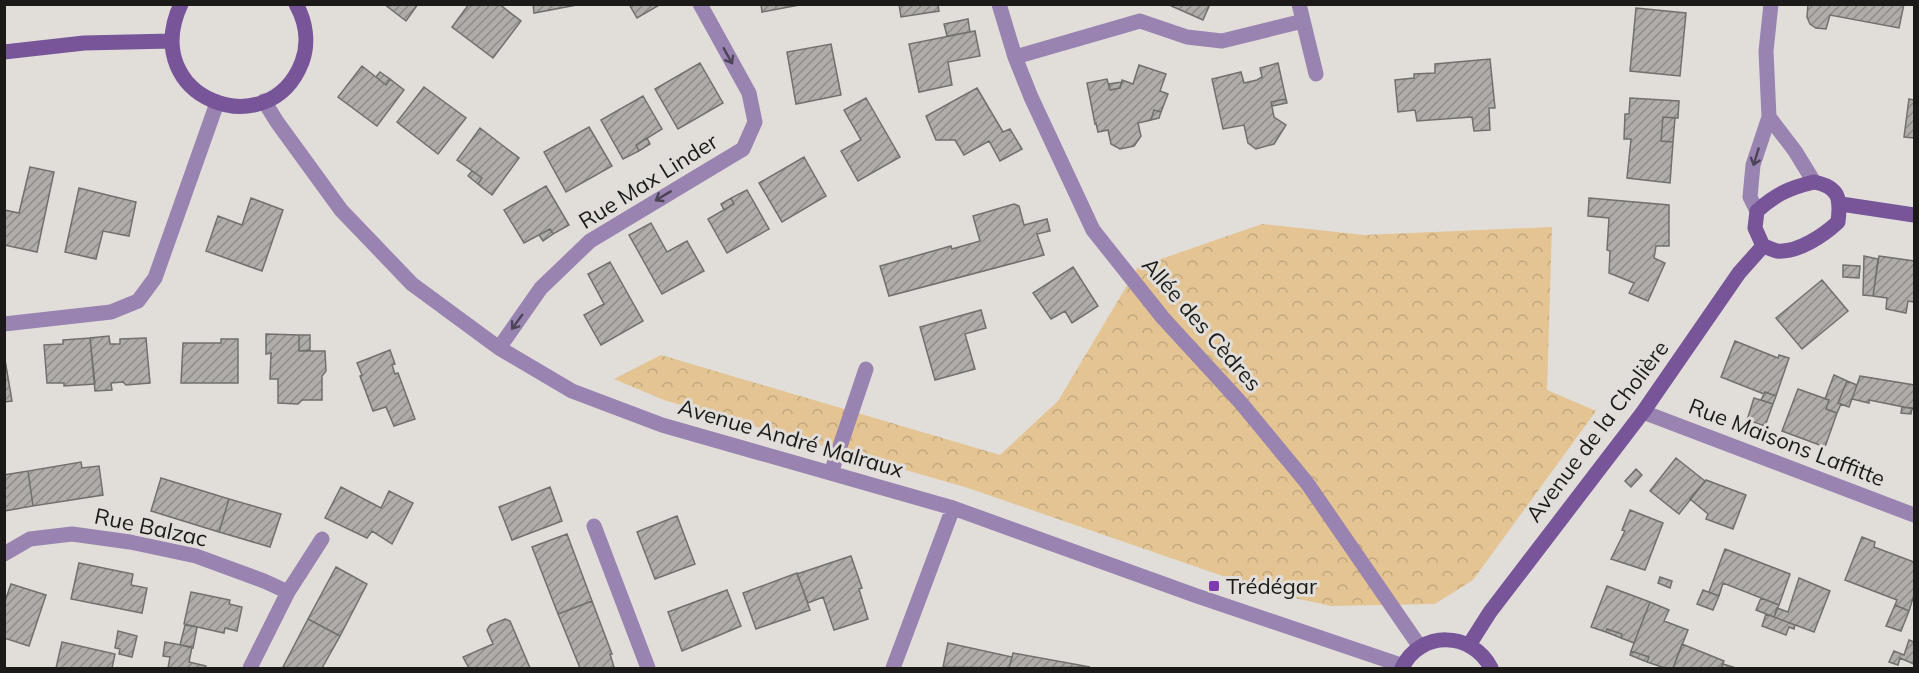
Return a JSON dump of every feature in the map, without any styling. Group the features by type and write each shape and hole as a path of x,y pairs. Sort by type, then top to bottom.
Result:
{"street":[{"path":"181,4 174,22 171,41 174,59 182,75 194,90 217,103 236,106 264,101 286,87 297,73 304,57 306,32 302,15 296,4"},
{"name":"Rue Max Linder","path":"499,348 541,288 590,241 743,149 755,122 749,93 699,4"},
{"name":"Allée des Cèdres","path":"999,4 1015,57 1031,98 1093,230 1163,318 1241,403 1307,483 1420,647"},
{"path":"1299,4 1316,74"},
{"path":"1757,211 1773,197 1790,188 1814,182 1832,188 1841,204 1838,222 1810,242 1795,248 1778,251 1763,246 1755,228 1757,211 1750,197 1753,165 1769,117 1766,51 1771,4"},
{"path":"1015,57 1140,21 1187,37 1222,41 1303,21"},
{"path":"4,52 84,43 171,41"},
{"name":"Avenue André Malraux","path":"264,101 335,201 412,284 499,348 572,391 662,425 953,508 1207,600 1403,667"},
{"path":"4,324 111,312 138,301 155,278 217,103"},
{"path":"1769,117 1795,151 1814,182"},
{"path":"1841,204 1914,215"},
{"name":"Avenue de la Cholière","path":"1469,645 1490,612 1643,412 1738,273 1763,246"},
{"path":"831,473 866,369"},
{"name":"Rue Maisons Laffitte","path":"1643,412 1914,514"},
{"path":"893,669 953,508"},
{"path":"594,526 648,669"},
{"name":"Rue Balzac","path":"4,554 30,539 72,534 130,542 196,556 288,592"},
{"path":"250,669 288,592 322,539"},
{"path":"1403,667 1420,647 1432,641 1444,639 1469,645 1479,651 1491,669"}],"green space":[{"path":"1262,224 1364,235 1552,227 1547,390 1596,411 1473,580 1435,604 1331,606 1272,593 968,488 664,400 614,379 661,355 1000,455 1058,401 1138,267"}],"building":[{"path":"384,4 418,4 406,21"},
{"path":"469,4 499,4 521,21 493,58 452,27"},
{"path":"533,4 582,4 534,13"},
{"path":"629,4 661,4 637,18"},
{"path":"761,4 800,4 800,5 762,12"},
{"path":"899,4 938,4 939,11 901,17"},
{"path":"1167,4 1210,4 1203,20"},
{"path":"1808,4 1904,4 1899,28 1830,15 1826,29 1816,28 1810,24 1807,17"},
{"path":"1636,8 1686,13 1680,76 1630,71"},
{"path":"968,19 970,32 947,36 944,24"},
{"path":"975,31 980,56 948,62 952,85 919,92 909,44"},
{"path":"831,44 841,95 796,104 787,52"},
{"path":"1490,59 1495,108 1489,108 1490,130 1474,131 1472,117 1417,121 1415,110 1398,112 1395,80 1414,78 1414,74 1435,73 1435,64"},
{"path":"700,63 723,103 678,129 655,89"},
{"path":"1278,63 1286,99 1271,102 1274,117 1286,125 1274,144 1256,149 1248,143 1244,125 1223,129 1212,79 1241,72 1244,83 1257,80 1262,77 1260,68"},
{"path":"1139,65 1166,74 1160,91 1168,94 1161,112 1154,110 1151,120 1138,123 1141,136 1134,146 1120,149 1111,144 1108,130 1098,132 1087,83 1107,79 1110,90 1120,88 1122,80 1133,84"},
{"path":"362,66 386,85 390,79 404,90 377,126 338,97"},
{"path":"380,72 390,79 386,85 376,77"},
{"path":"1122,82 1120,88 1110,90 1109,84"},
{"path":"424,87 466,118 438,154 397,122"},
{"path":"977,88 1003,132 1010,129 1022,149 1000,161 989,141 964,155 955,140 936,140 926,116"},
{"path":"643,96 662,129 636,145 639,151 623,159 601,120"},
{"path":"866,98 900,157 858,181 841,151 861,140 844,110"},
{"path":"1630,98 1679,101 1678,118 1663,117 1661,141 1673,142 1670,183 1627,178 1631,139 1624,139 1625,114 1629,114"},
{"path":"1286,99 1287,103 1272,106 1271,102"},
{"path":"1909,99 1914,100 1914,138 1904,137"},
{"path":"1154,110 1161,112 1159,118 1151,120"},
{"path":"1663,117 1675,118 1673,142 1661,141"},
{"path":"589,127 612,166 566,192 544,152"},
{"path":"480,128 519,158 492,195 478,184 482,178 457,160"},
{"path":"647,138 650,144 639,151 636,145"},
{"path":"804,157 826,196 782,222 759,183"},
{"path":"30,167 54,172 37,252 4,245 4,210 19,213"},
{"path":"472,171 482,178 478,184 468,176"},
{"path":"546,186 569,225 553,234 550,229 524,243 504,210"},
{"path":"79,188 136,202 129,236 103,231 96,259 65,252"},
{"path":"747,190 769,229 727,253 708,219 734,204 731,198"},
{"path":"251,198 283,210 262,271 206,251 218,216 242,225"},
{"path":"731,198 734,204 724,210 721,204"},
{"path":"1589,198 1669,205 1669,246 1656,246 1654,258 1665,263 1648,301 1629,293 1634,283 1609,273 1610,251 1607,250 1609,218 1588,216"},
{"path":"1014,204 1019,206 1024,225 1047,219 1050,231 1037,234 1044,255 889,296 880,266 951,246 952,249 980,241 973,216"},
{"path":"651,223 667,252 687,241 704,271 662,294 629,235"},
{"path":"550,229 553,234 543,241 539,235"},
{"path":"1864,256 1878,259 1873,296 1863,295"},
{"path":"1879,256 1914,261 1914,302 1908,301 1906,313 1886,309 1887,298 1873,296"},
{"path":"610,262 643,321 601,345 584,315 604,304 588,274"},
{"path":"1843,265 1860,266 1859,278 1843,277"},
{"path":"1073,267 1098,306 1072,323 1065,311 1051,319 1033,293"},
{"path":"1822,280 1848,311 1802,349 1776,318"},
{"path":"981,310 986,328 965,334 975,369 935,380 920,327"},
{"path":"266,334 299,335 299,351 325,351 326,371 322,376 322,400 302,400 298,404 278,403 278,379 270,379 271,353 266,354"},
{"path":"299,335 310,335 310,350 299,351"},
{"path":"109,336 110,344 120,344 120,339 146,338 150,383 126,385 123,382 111,383 112,390 95,391 90,338"},
{"path":"90,338 95,384 64,386 64,383 47,383 44,345 63,344 63,340"},
{"path":"221,339 238,339 238,383 181,383 183,343 221,343"},
{"path":"1735,341 1778,358 1779,355 1789,358 1776,396 1765,392 1764,394 1721,377"},
{"path":"390,350 395,364 392,365 395,374 398,373 415,419 394,426 386,407 373,411 357,363"},
{"path":"4,354 12,401 4,402"},
{"path":"1834,375 1847,381 1838,403 1841,404 1837,413 1826,409 1829,400 1825,399"},
{"path":"1860,376 1914,385 1914,409 1852,399"},
{"path":"1847,381 1857,385 1849,407 1838,403"},
{"path":"1798,389 1829,400 1826,409 1837,413 1825,447 1782,431"},
{"path":"1765,392 1776,396 1773,404 1761,400"},
{"path":"1754,398 1773,404 1765,426 1747,420"},
{"path":"1902,407 1912,408 1911,414 1901,413"},
{"path":"1676,458 1705,481 1679,514 1650,491"},
{"path":"81,462 82,468 99,466 103,495 33,506 28,471"},
{"path":"1636,469 1642,475 1631,487 1625,481"},
{"path":"28,471 33,506 4,511 4,475"},
{"path":"161,478 229,499 219,532 151,511"},
{"path":"1706,480 1746,495 1733,529 1706,519 1708,514 1690,499"},
{"path":"341,487 381,508 389,491 413,503 392,544 372,531 367,538 325,518"},
{"path":"550,487 562,521 512,540 499,507"},
{"path":"229,499 281,514 270,547 219,532"},
{"path":"1630,510 1663,523 1645,570 1611,559 1625,531 1622,530"},
{"path":"677,516 695,564 655,579 637,532"},
{"path":"567,534 592,601 558,614 532,547"},
{"path":"1862,537 1875,542 1874,547 1914,562 1914,595 1909,611 1895,605 1897,600 1845,580"},
{"path":"1725,549 1790,574 1779,605 1723,583 1719,596 1709,592"},
{"path":"851,556 862,588 859,589 868,619 834,630 823,597 808,603 797,574"},
{"path":"79,563 133,574 131,585 147,588 142,613 71,599"},
{"path":"336,567 367,584 340,636 308,619"},
{"path":"797,573 810,610 756,629 743,593"},
{"path":"1660,577 1672,581 1670,588 1658,583"},
{"path":"1799,578 1830,591 1814,632 1774,617 1777,608 1788,612"},
{"path":"11,584 46,595 29,646 4,638 4,604"},
{"path":"1607,586 1650,602 1634,643 1621,638 1622,634 1591,627"},
{"path":"727,590 741,626 682,651 668,612"},
{"path":"1703,590 1719,596 1713,610 1697,604"},
{"path":"191,592 230,600 229,604 242,607 237,631 225,628 224,633 184,624"},
{"path":"1761,598 1779,605 1774,617 1756,610"},
{"path":"592,601 612,654 610,654 614,667 612,668 580,668 558,614"},
{"path":"1650,602 1669,610 1664,621 1688,630 1673,668 1647,662 1649,657 1631,651"},
{"path":"1895,605 1909,611 1901,631 1886,626"},
{"path":"1766,614 1795,625 1794,629 1789,627 1786,635 1762,626"},
{"path":"308,619 340,636 322,668 283,667"},
{"path":"505,619 510,621 530,668 469,668 463,657 493,644 487,630 490,625"},
{"path":"185,625 197,627 193,648 180,645"},
{"path":"1607,629 1622,634 1621,638 1606,632"},
{"path":"118,631 137,636 132,657 119,654 120,649 115,648"},
{"path":"1909,640 1914,642 1914,664 1900,658 1898,665 1889,662 1894,651 1904,655"},
{"path":"62,642 115,654 112,668 56,668"},
{"path":"165,642 192,647 189,662 206,666 205,668 168,668 170,657 163,656"},
{"path":"948,643 1012,657 1009,668 943,667"},
{"path":"1682,644 1724,661 1721,668 1673,668"},
{"path":"1631,651 1649,657 1647,662 1630,655"},
{"path":"1013,653 1090,667 1009,668"},
{"path":"1723,664 1736,668 1721,668"}],"place":[{"name":"Trédégar","path":"1214,586"}]}
